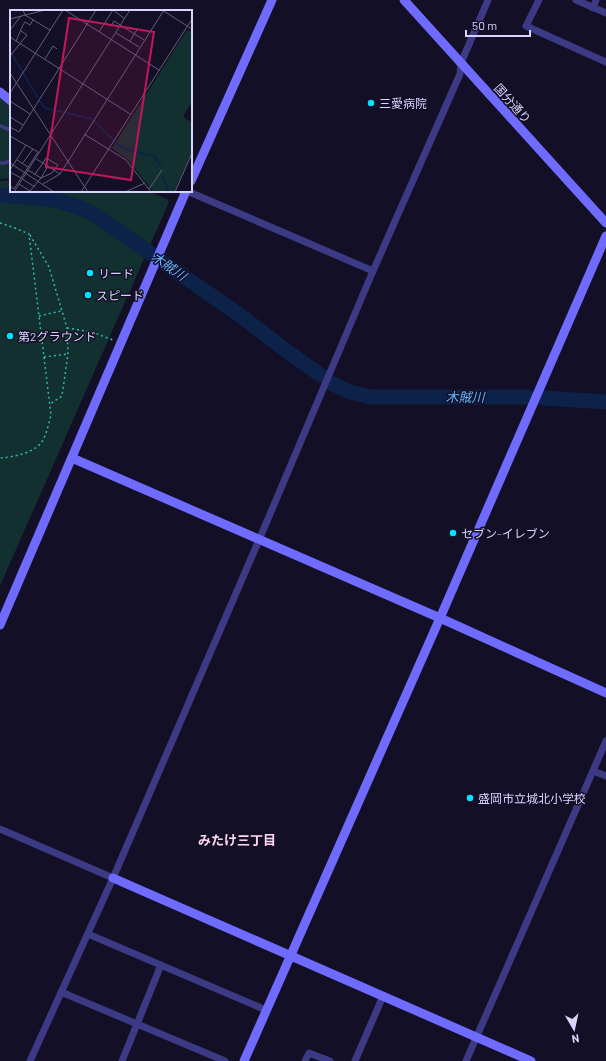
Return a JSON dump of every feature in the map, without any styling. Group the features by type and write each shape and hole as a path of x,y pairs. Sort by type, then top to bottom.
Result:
{"street":[{"path":"192,179 272,0"},
{"name":"国分通り","path":"404,0 606,223"},
{"path":"30,1061 113,878 259,540 373,271 460,74 461,63 488,0"},
{"path":"540,0 526,26 606,62"},
{"path":"576,0 606,13"},
{"path":"593,8 596,0"},
{"path":"0,92 10,100"},
{"path":"0,625 120,343 187,192"},
{"path":"189,192 373,271"},
{"path":"244,1061 440,618 606,236"},
{"path":"72,458 440,618 606,693"},
{"path":"466,1061 606,741"},
{"path":"593,770 606,776"},
{"path":"0,829 531,1061"},
{"path":"88,934 266,1010"},
{"path":"122,1061 161,965"},
{"path":"61,992 226,1061"},
{"path":"355,1061 383,996"},
{"path":"305,1061 309,1053 330,1061"}],"lane":[{"path":"0,126 10,130"},
{"path":"0,163 5,163 10,160"}],"path":[{"path":"0,223 29,234 49,267 67,328 68,354 62,396 50,404"},
{"path":"0,458 30,452 43,441 51,415 29,234"},
{"path":"39,316 62,310"},
{"path":"67,328 92,332 120,343"},
{"path":"44,357 68,354"}],"green space":[{"path":"0,98 10,106 10,178 0,179"},
{"path":"10,180 10,192 150,192 167,199 169,202 0,586 0,181"}],"waterway":[{"name":"木賊川","path":"0,195 55,200 79,207 95,215 241,316 322,376"},
{"name":"木賊川","path":"333,384 350,392 371,397 528,397"},
{"name":"木賊川","path":"544,398 606,402"}],"place":[{"name":"三愛病院","path":"371,103"},
{"name":"リード","path":"90,273"},
{"name":"スピード","path":"88,295"},
{"name":"第2グラウンド","path":"10,336"},
{"name":"セブン-イレブン","path":"453,533"},
{"name":"盛岡市立城北小学校","path":"470,798"}],"district":[{"name":"みたけ三丁目","path":"237,840"}]}
